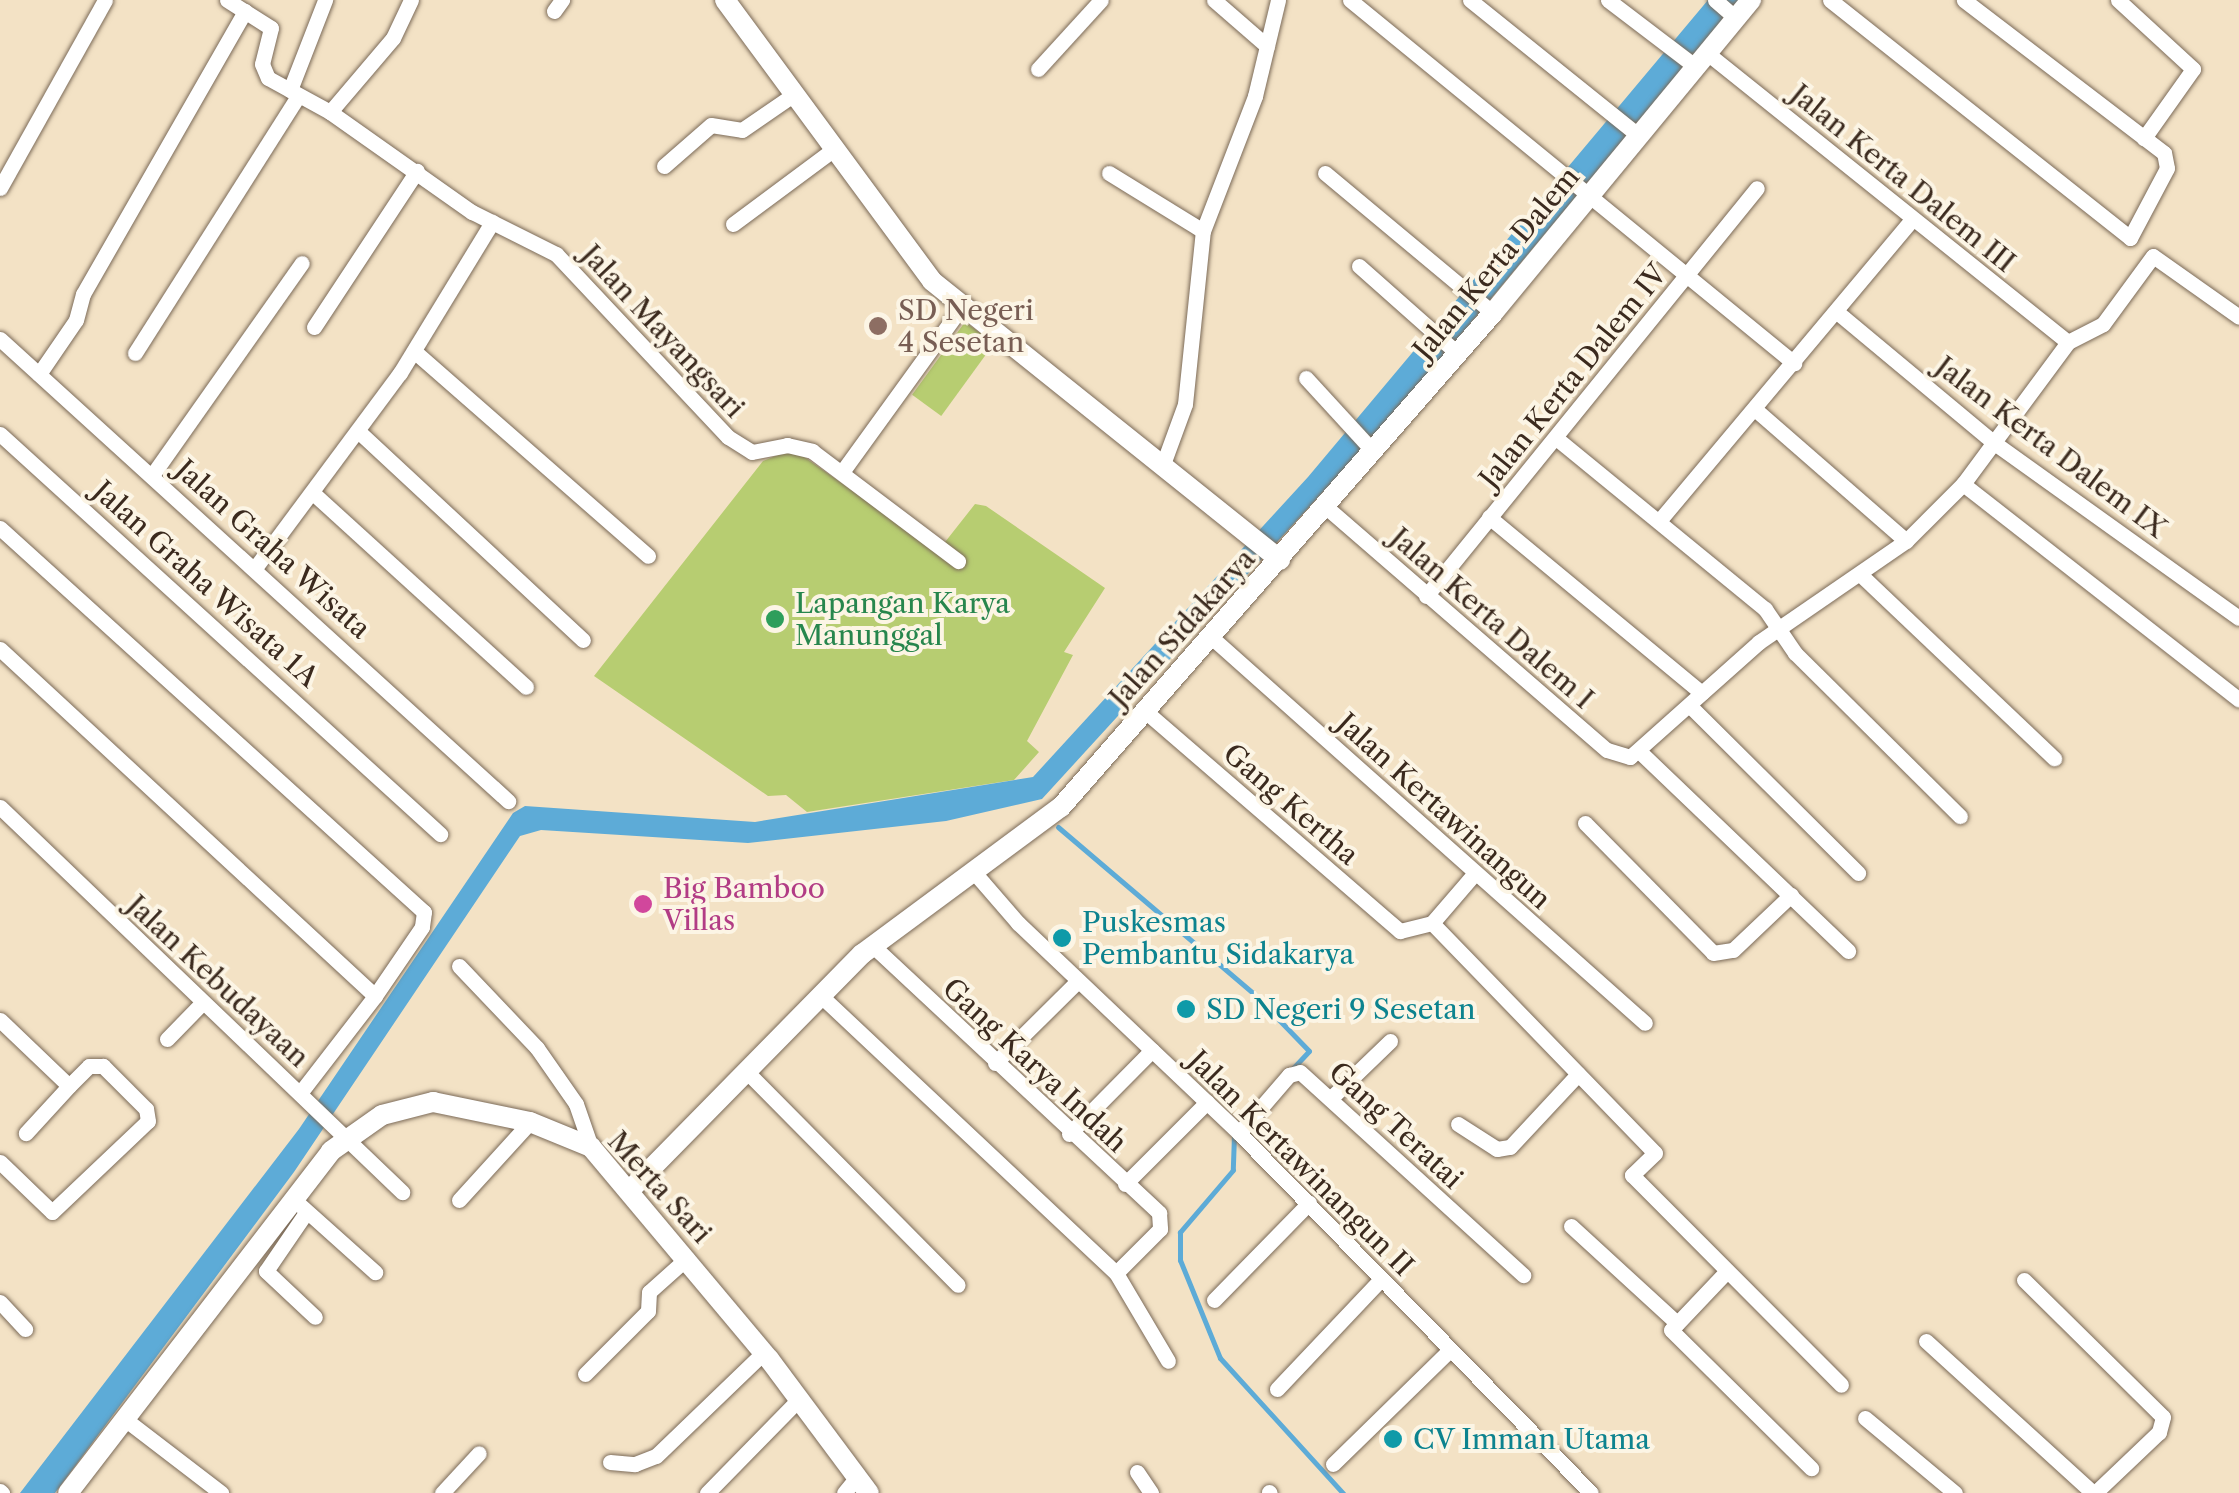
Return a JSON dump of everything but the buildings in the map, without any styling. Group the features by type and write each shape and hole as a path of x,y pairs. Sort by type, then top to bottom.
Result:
{"street":[{"path":"0,188 106,0"},
{"path":"227,0 273,32 265,76 294,93"},
{"path":"135,353 294,93 325,0"},
{"path":"330,112 393,38 411,0"},
{"name":"Jalan Sidakarya","path":"631,1189 872,946 1061,806 1276,556 960,309 894,236 725,0"},
{"path":"1038,69 1102,0"},
{"path":"1214,0 1267,46"},
{"path":"1162,467 1185,404 1203,231 1244,128 1278,0"},
{"path":"1350,0 1794,363"},
{"path":"1470,0 1636,134"},
{"name":"Jalan Kerta Dalem III","path":"1608,0 1660,42 1698,61 1912,220 2068,342"},
{"path":"1715,0 1734,16"},
{"name":"Jalan Kerta Dalem","path":"1276,556 1326,507 1370,448 1734,16 1752,0"},
{"path":"1830,0 2128,238 2169,160 1964,0"},
{"path":"2118,0 2193,69 2144,138"},
{"path":"39,374 76,320 83,294 246,11"},
{"name":"Jalan Mayangsari","path":"294,93 330,112 492,222 565,262 741,447 763,452 796,446 842,472 958,561"},
{"path":"664,166 711,126 742,130 793,94"},
{"path":"733,224 834,149"},
{"path":"314,327 417,171"},
{"path":"1109,173 1203,231"},
{"path":"1325,174 1489,309"},
{"name":"Jalan Kerta Dalem IV","path":"1426,596 1556,438 1683,274 1757,188"},
{"path":"1659,521 1912,220"},
{"path":"256,568 414,351 492,222"},
{"path":"1635,755 1780,630 1862,576 1906,541 1963,484 2068,342 2103,324 2156,256 2239,317"},
{"path":"153,474 302,263"},
{"path":"1358,266 1455,351"},
{"path":"842,472 960,309"},
{"name":"Jalan Kerta Dalem IX","path":"1836,312 1993,442 2239,618"},
{"name":"Jalan Graha Wisata","path":"0,339 508,800"},
{"path":"414,351 648,556"},
{"path":"1306,378 1370,448"},
{"path":"1756,410 1906,541"},
{"path":"358,432 583,640"},
{"name":"Jalan Graha Wisata 1A","path":"0,434 378,773 440,834"},
{"path":"1556,438 1766,609 1794,654 1960,816"},
{"path":"1963,484 2239,700"},
{"path":"312,492 526,687"},
{"name":"Jalan Kerta Dalem I","path":"1326,507 1607,750 1635,755 1848,951"},
{"path":"1489,518 1702,694"},
{"path":"0,528 418,904 422,927 304,1096"},
{"path":"1862,576 2054,758"},
{"name":"Jalan Kertawinangun","path":"1210,636 1645,1023"},
{"path":"0,649 375,996"},
{"path":"1690,706 1858,873"},
{"name":"Gang Kertha","path":"1144,711 1405,934 1432,923"},
{"name":"Jalan Kebudayaan","path":"0,807 402,1192"},
{"path":"1585,823 1713,953 1733,950 1791,895"},
{"name":"Jalan Kertawinangun II","path":"973,871 1078,981 1239,1133 1591,1493"},
{"path":"1476,873 1432,923 1655,1153 1632,1175 1841,1386"},
{"name":"Gang Karya Indah","path":"872,946 1162,1221 1116,1274"},
{"path":"459,966 537,1048 576,1104 591,1147"},
{"path":"995,1064 1078,981"},
{"path":"820,995 1116,1274 1168,1361"},
{"path":"167,1040 202,1003"},
{"path":"0,1020 70,1086"},
{"path":"1331,1098 1390,1041"},
{"path":"1069,1134 1152,1050"},
{"path":"0,1162 52,1212 148,1121 146,1109 98,1064 70,1086 26,1133"},
{"name":"Gang Teratai","path":"1239,1133 1293,1072 1331,1098 1523,1275"},
{"path":"748,1073 958,1285"},
{"path":"1458,1124 1497,1149 1510,1147 1578,1074"},
{"name":"Merta Sari","path":"68,1493 300,1206 340,1129 433,1102 530,1122 591,1147 631,1189 764,1352 863,1485"},
{"path":"1125,1184 1207,1102"},
{"path":"460,1200 530,1122"},
{"path":"1214,1300 1308,1203"},
{"path":"315,1318 266,1271 300,1206 375,1272"},
{"path":"1572,1226 1677,1323"},
{"path":"585,1374 648,1312 649,1292 686,1258"},
{"path":"1727,1270 1671,1330 1811,1468"},
{"path":"1277,1389 1381,1279"},
{"path":"1926,1341 2094,1493 2160,1432 2163,1417 2024,1280"},
{"path":"0,1302 25,1329"},
{"path":"1333,1464 1450,1350"},
{"path":"610,1462 635,1464 656,1456 764,1352"},
{"path":"707,1493 800,1398"},
{"path":"1866,1418 1955,1493"},
{"path":"126,1420 220,1493"},
{"path":"442,1493 478,1453"},
{"path":"1137,1472 1151,1493"},
{"path":"844,1493 863,1485"}],"green space":[{"path":"965,322 994,343 941,416 912,395"},
{"path":"793,449 938,551 975,504 986,506 1105,588 1064,652 1073,655 1027,741 1039,752 1014,780 807,812 786,795 768,796 594,676 763,461"}],"water":[{"path":"1708,0 1740,0 1397,411 1042,799 946,821 748,843 541,830 520,836 294,1172 55,1493 20,1493 299,1129 513,813 525,806 755,822 1033,777 1308,477"}],"waterway":[{"path":"1058,827 1254,994 1309,1051 1292,1069"},
{"path":"1234,1135 1233,1170 1180,1232 1180,1260 1220,1358 1343,1493"}],"place":[{"name":"SD Negeri 4 Sesetan","path":"878,326"},
{"name":"Lapangan Karya Manunggal","path":"775,619"},
{"name":"Big Bamboo Villas","path":"643,904"},
{"name":"Puskesmas Pembantu Sidakarya","path":"1062,938"},
{"name":"SD Negeri 9 Sesetan","path":"1186,1009"},
{"name":"CV Imman Utama","path":"1393,1439"}]}
